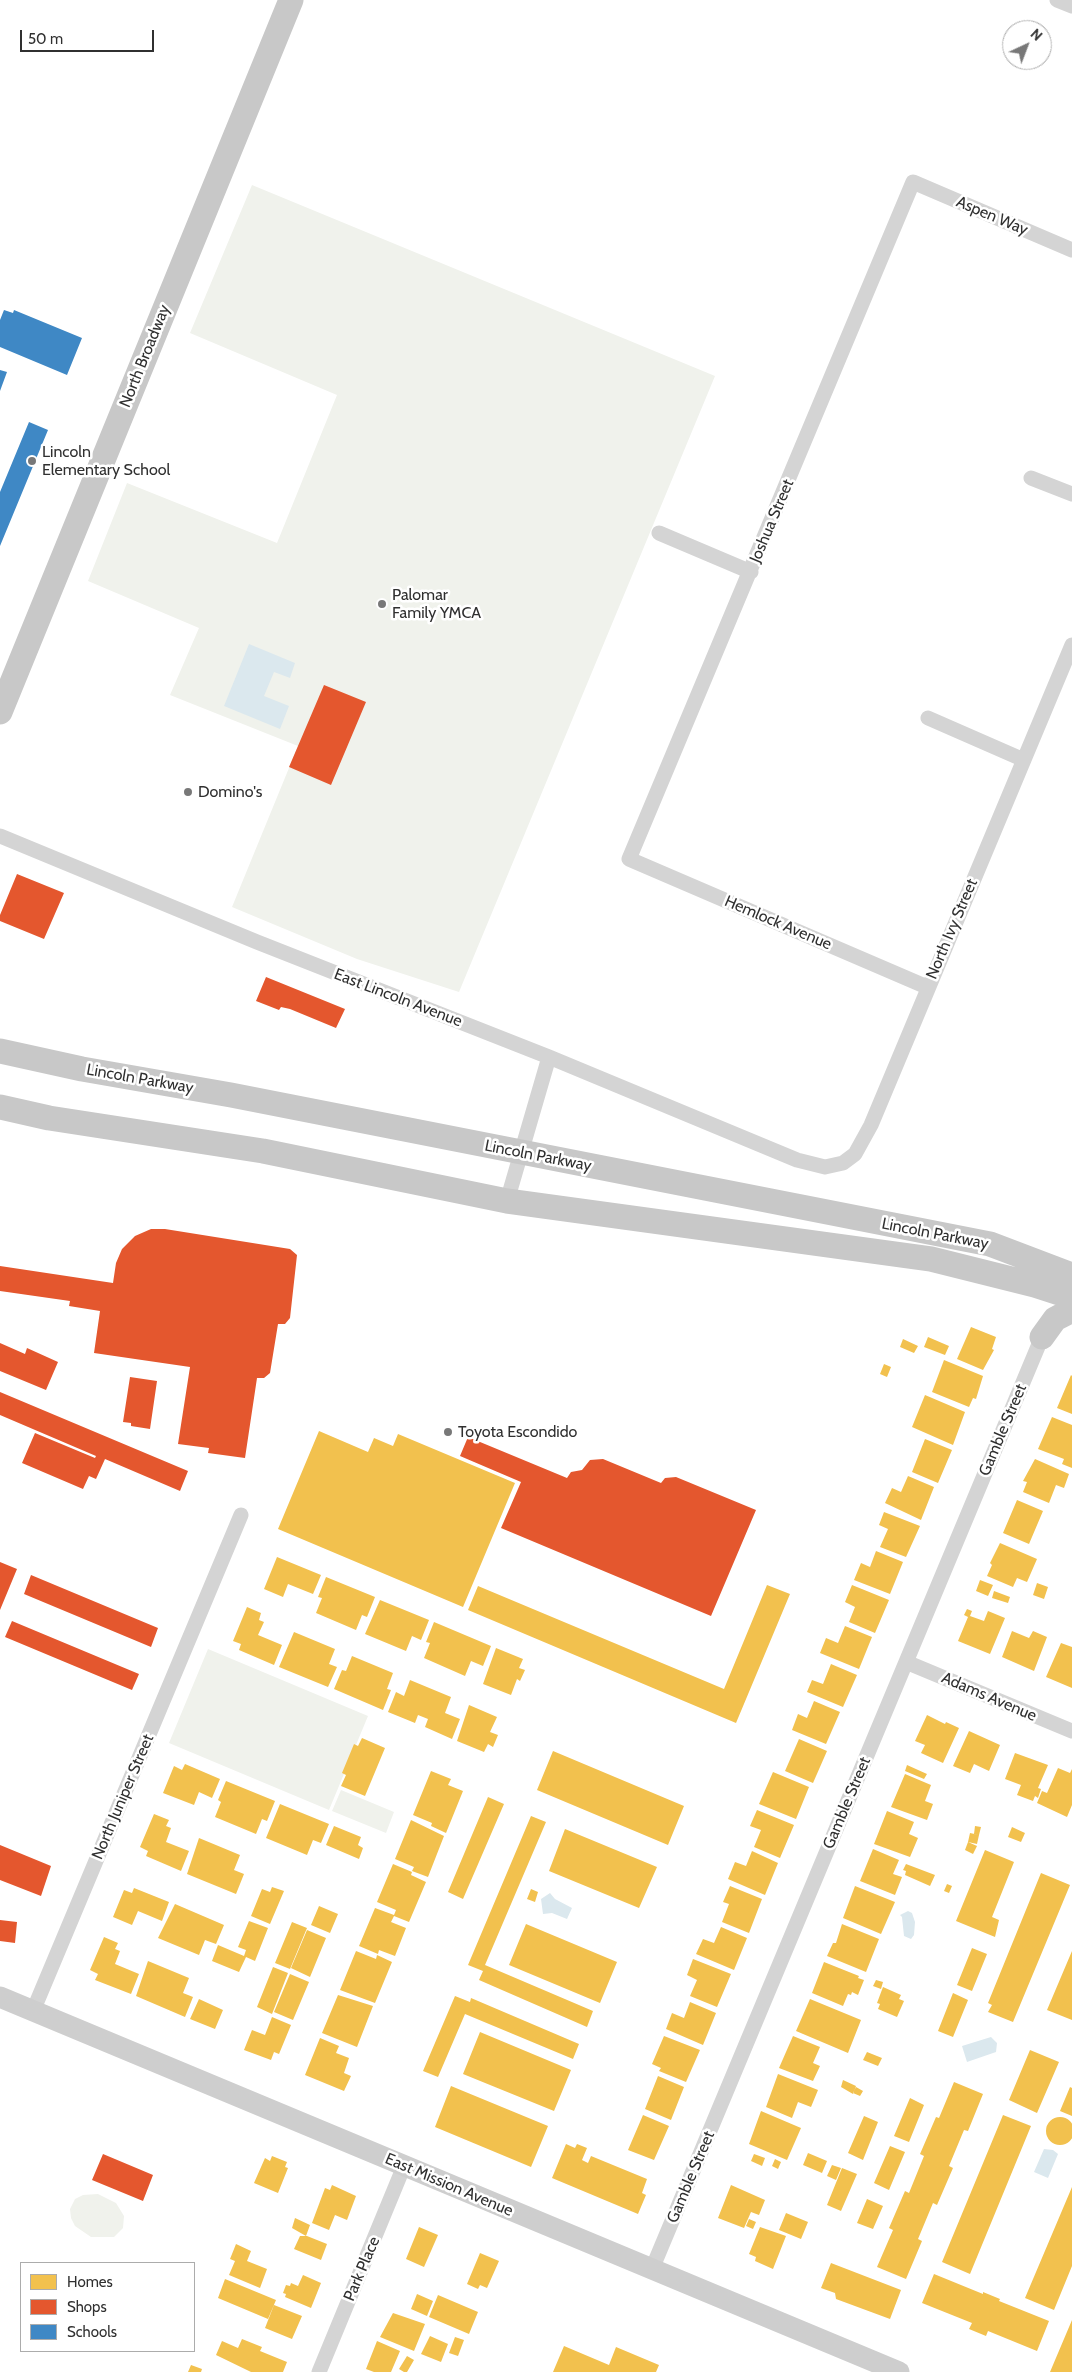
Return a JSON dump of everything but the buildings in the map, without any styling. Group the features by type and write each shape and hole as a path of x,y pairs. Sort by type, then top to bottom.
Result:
{"main road":[{"name":"North Broadway","path":"0,712 291,0"},
{"name":"Lincoln Parkway","path":"0,1051 82,1069 230,1095 990,1244 1072,1275"},
{"name":"Lincoln Parkway","path":"0,1107 49,1118 263,1151 507,1201 931,1259 1026,1282 1072,1297"},
{"path":"1042,1337 1055,1319 1072,1310"},
{"name":"East Mission Avenue","path":"0,1997 899,2372"}],"street":[{"path":"1057,0 1072,6"},
{"name":"Aspen Way","path":"913,182 1072,250"},
{"name":"Joshua Street","path":"629,859 913,182"},
{"path":"1031,478 1072,494"},
{"path":"659,533 750,572"},
{"name":"North Ivy Street","path":"797,1160 825,1167 843,1163 855,1154 871,1125 927,987 1072,645"},
{"path":"928,718 1024,760"},
{"name":"East Lincoln Avenue","path":"0,836 257,942 549,1057 797,1160"},
{"name":"Hemlock Avenue","path":"629,859 927,987"},
{"path":"507,1201 549,1057"},
{"name":"Gamble Street","path":"652,2269 1042,1337"},
{"name":"North Juniper Street","path":"33,2011 242,1515"},
{"name":"Adams Avenue","path":"906,1662 1072,1731"},
{"name":"Park Place","path":"318,2372 404,2166"}],"shaded area":[{"name":"Palomar Family YMCA","path":"252,185 715,376 459,992 357,959 232,907 298,746 170,695 199,628 88,581 127,483 277,543 337,395 190,333"},
{"path":"249,644 295,663 290,678 274,672 264,696 289,706 280,729 224,706"},
{"path":"208,1649 368,1716 329,1810 169,1743"},
{"path":"341,1790 394,1812 386,1833 332,1811"},
{"path":"550,1893 555,1899 572,1908 567,1919 552,1913 543,1914 541,1899"},
{"path":"908,1911 912,1913 915,1922 914,1935 911,1939 904,1936 902,1917 900,1915"},
{"path":"991,2037 997,2043 996,2052 967,2062 962,2046"},
{"path":"1044,2149 1053,2150 1058,2154 1048,2178 1034,2172"},
{"path":"98,2194 116,2203 124,2216 123,2228 114,2237 91,2237 75,2226 71,2218 70,2209 75,2199 83,2195"}],"place":[{"name":"Lincoln Elementary School","path":"32,461"},
{"name":"Palomar Family YMCA","path":"382,604"},
{"name":"Domino's","path":"188,792"},
{"name":"Toyota Escondido","path":"448,1432"}]}
